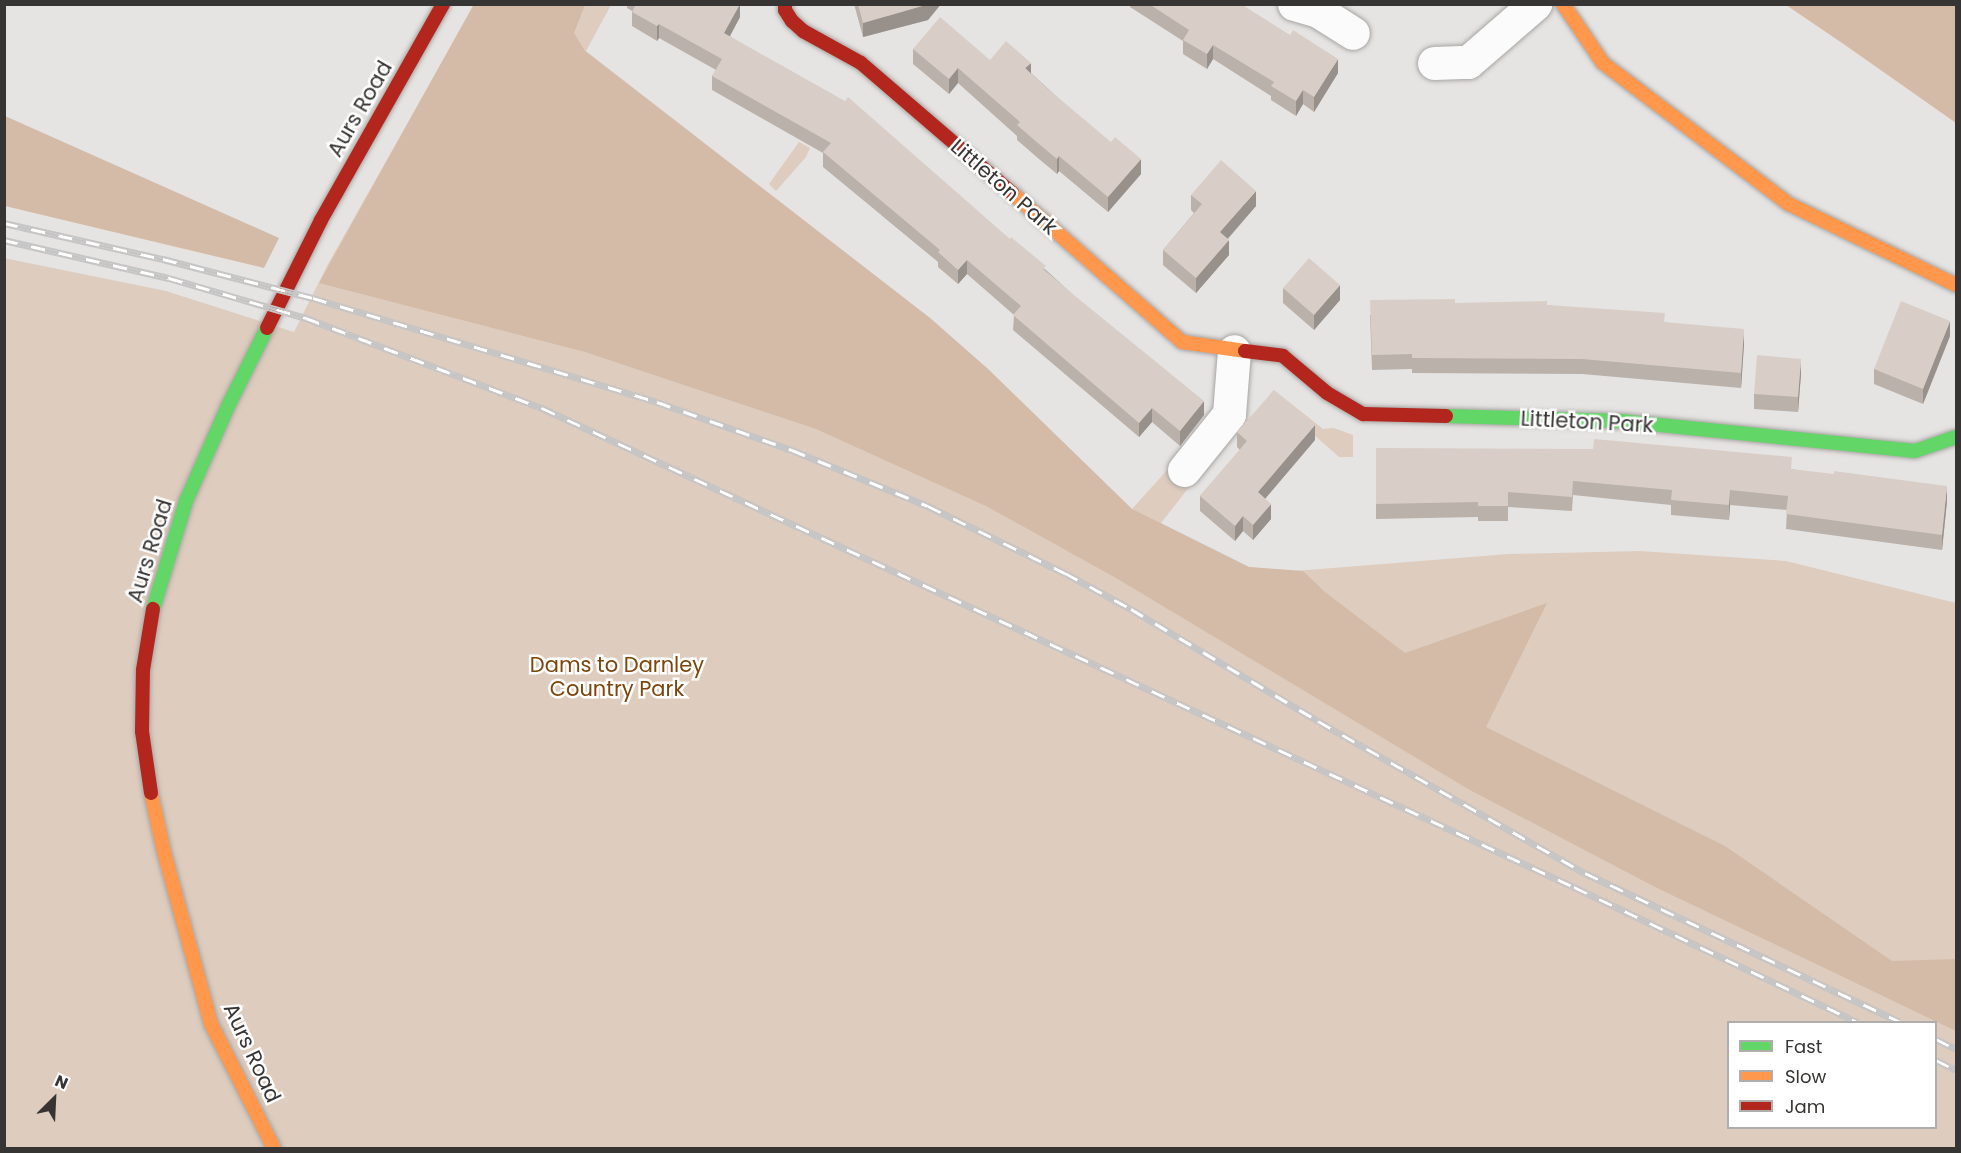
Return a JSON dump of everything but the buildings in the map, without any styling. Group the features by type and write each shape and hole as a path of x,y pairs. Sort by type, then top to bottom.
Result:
{"street":[{"name":"Aurs Road","path":"274,1149 211,1024 164,852 147,774 142,731 143,670 152,612 167,559 186,501 228,406 321,220 443,4"},
{"name":"Littleton Park","path":"785,4 785,10 792,21 803,31 861,63 881,79 1182,342 1283,356 1327,393 1363,414 1621,421 1915,451 1956,436"},
{"path":"1294,4 1318,11 1353,33"},
{"path":"1434,63 1468,62 1535,4"},
{"path":"1563,4 1603,63 1789,204 1956,285"},
{"path":"1184,470 1229,414 1234,351"}],"green space":[{"name":"Dams to Darnley Country Park","path":"474,5 611,5 586,51 930,318 988,369 1132,509 1169,468 1190,486 1161,523 1249,567 1295,571 1508,554 1640,551 1786,561 1956,603 1956,1148 5,1148 4,258 166,291 294,332 328,264"},
{"path":"799,142 810,148 806,157 776,191 769,184"},
{"path":"1274,390 1323,429 1334,428 1353,435 1353,457 1339,457 1269,395"}],"shaded area":[{"path":"474,4 585,5 574,33 585,51 930,318 988,369 1132,509 1249,567 1303,571 1325,592 1405,653 1547,603 1486,727 1725,846 1892,961 1956,959 1956,1031 1655,887 1468,789 1116,578 988,507 816,429 585,352 319,283"},
{"path":"1786,5 1956,5 1956,123 1845,45"},
{"path":"5,116 279,238 264,268 5,206"}],"railway":[{"path":"4,223 163,259 313,298 657,402 792,450 928,506 1065,573 1131,609 1318,721 1585,873 1898,1021"},
{"path":"4,240 169,278 306,318 542,408 1574,887 1855,1021"},
{"path":"1937,1040 1956,1049"},
{"path":"1937,1060 1956,1070"}],"traffic: fast":[{"path":"153,609 186,501 228,406 267,328"},
{"path":"1446,416 1621,421 1915,451 1956,437"}],"traffic: slow":[{"path":"1563,4 1603,63 1789,204 1956,285"},
{"path":"1012,193 1182,342 1245,351"},
{"path":"151,793 164,852 211,1024 274,1148"}],"traffic: jam":[{"path":"267,328 321,220 443,4"},
{"path":"785,4 785,10 792,21 803,31 861,63 1012,193"},
{"path":"1245,351 1283,356 1327,393 1363,414 1446,416"},
{"path":"151,793 142,731 143,670 153,609"}]}
